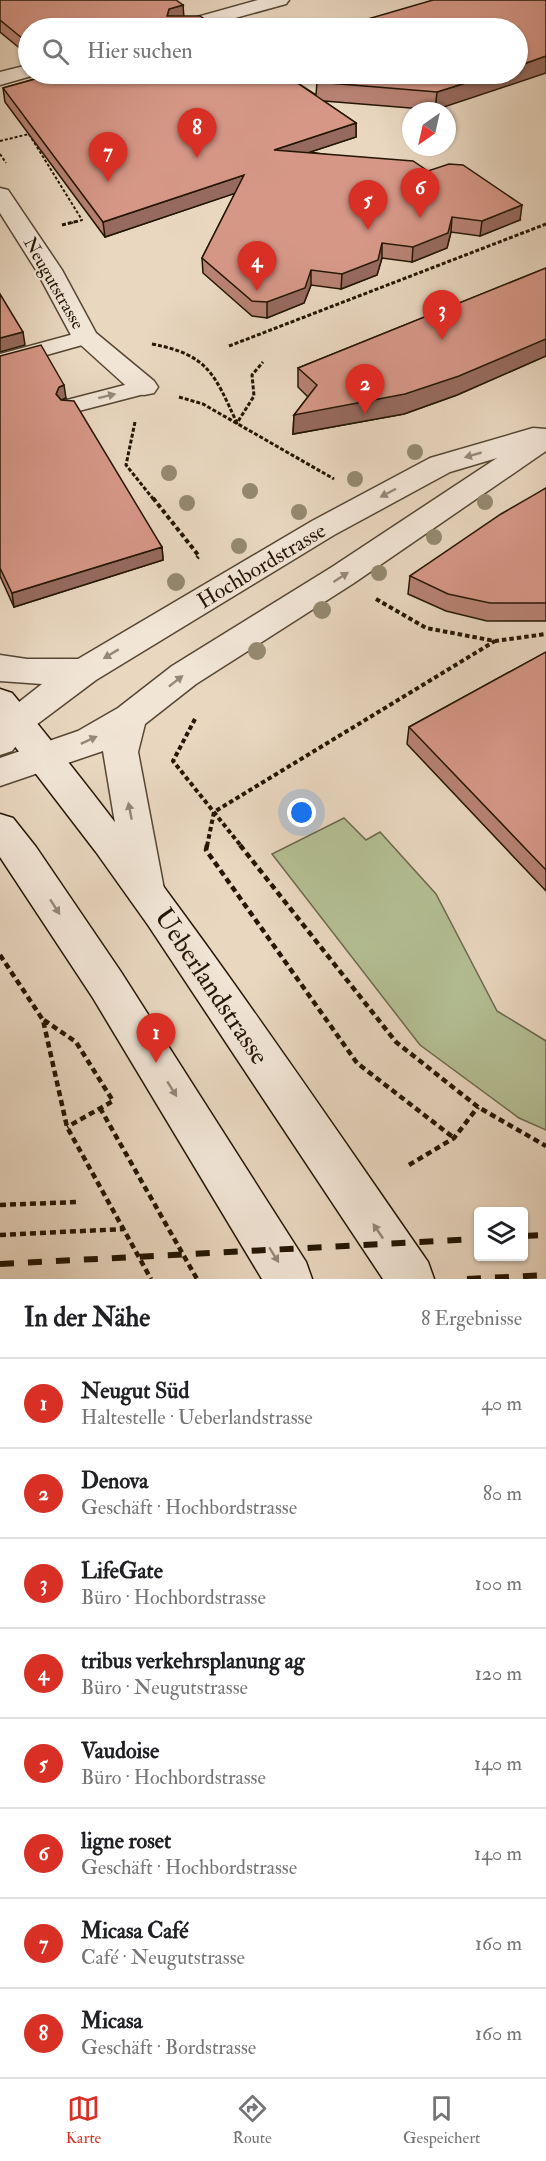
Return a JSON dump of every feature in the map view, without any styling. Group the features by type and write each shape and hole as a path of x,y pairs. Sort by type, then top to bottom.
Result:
{"street":[{"path":"215,18 279,0"},
{"path":"0,79 18,74"},
{"name":"Neugutstrasse","path":"0,195 48,270 84,337 144,387"},
{"name":"Hochbordstrasse","path":"0,772 90,741 130,717 184,675 343,575 546,436"},
{"name":"Hochbordstrasse","path":"5,722 84,671 323,528 440,465 546,436"},
{"path":"0,668 27,672 84,671"},
{"path":"130,717 120,752 145,889"},
{"name":"Ueberlandstrasse","path":"5,722 45,758 79,798 145,889 411,1279"},
{"path":"0,829 23,858 107,986 289,1279"}],"lane":[{"path":"0,361 84,337"},
{"path":"71,406 144,387"}],"path":[{"path":"0,141 29,134 82,220 60,225"},
{"path":"229,346 546,224"},
{"path":"237,423 254,396 252,375 263,362"},
{"path":"214,377 237,423"},
{"path":"189,562 199,556 126,465 144,387 203,404 334,479"},
{"path":"343,575 363,592 426,628 495,641 546,634"},
{"path":"454,1138 357,1063 206,850 214,812 495,641"},
{"path":"173,761 396,1042 478,1107 546,1146"},
{"path":"0,955 43,1020 67,1127 151,1279"},
{"path":"43,1020 76,1042 113,1101 67,1127"},
{"path":"409,1165 454,1138 478,1107"},
{"path":"100,1108 197,1279"},
{"path":"0,1205 76,1202"},
{"path":"0,1235 124,1229"}],"green space":[{"path":"344,818 366,840 380,832 436,894 497,1011 546,1041 546,1130 519,1118 420,1045 272,854"}],"building":[{"path":"0,0 176,0 183,5 169,9 167,16 200,16 203,18 18,18 18,35 0,20"},
{"path":"433,0 546,0 546,56 528,62 528,18 371,18"},
{"path":"18,84 299,84 356,123 274,150 413,161 428,171 449,164 463,165 522,205 482,221 452,217 448,233 413,247 382,243 378,260 342,274 311,270 305,288 267,302 252,301 202,258 244,175 103,222 3,88"},
{"path":"341,84 462,84 437,92"},
{"path":"546,268 546,339 459,376 405,394 294,415 317,385 298,368"},
{"path":"0,294 23,332 0,338"},
{"path":"41,345 64,385 59,387 56,394 61,400 74,401 162,547 12,593 0,568 0,356"},
{"path":"546,488 546,603 490,603 448,594 410,576 501,514"},
{"path":"546,652 546,870 409,727"}],"railway":[{"path":"528,1236 546,1235"},
{"path":"0,1264 474,1239"},
{"path":"467,1279 546,1275"}],"place":[{"name":"Micasa","path":"197,158"},
{"name":"Micasa Café","path":"108,182"},
{"name":"ligne roset","path":"420,218"},
{"name":"Vaudoise","path":"368,230"},
{"name":"tribus verkehrsplanung ag","path":"257,291"},
{"name":"LifeGate","path":"442,340"},
{"name":"Denova","path":"365,414"},
{"name":"Neugut Süd","path":"156,1063"}]}
